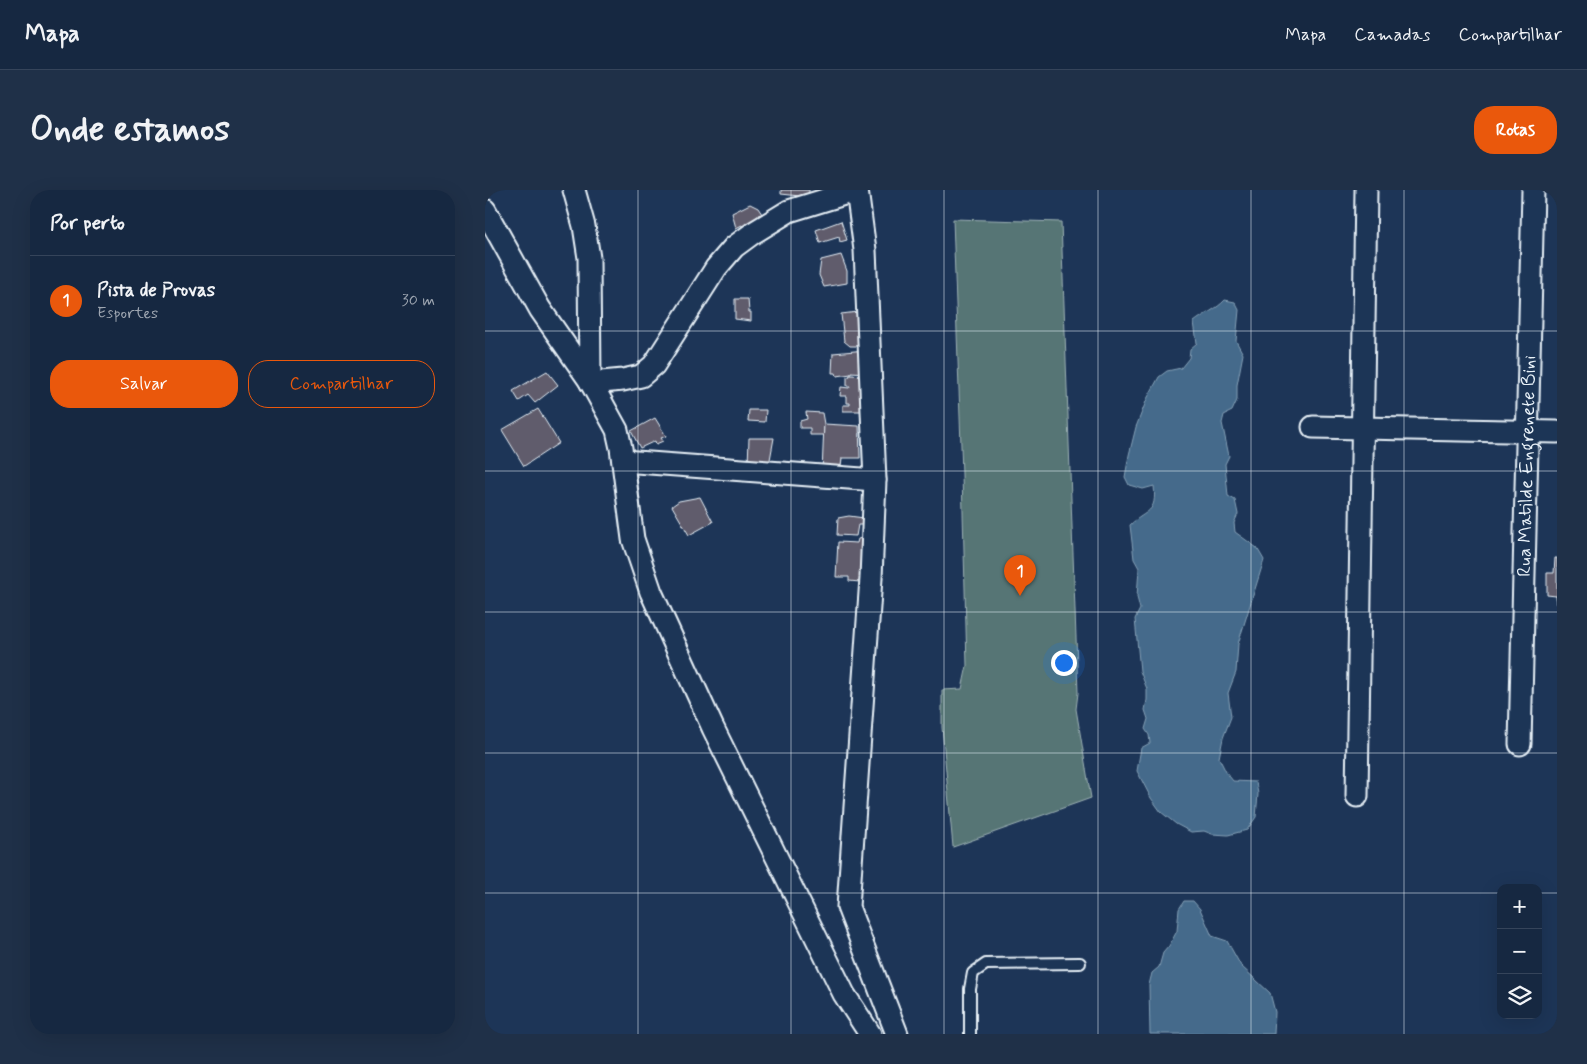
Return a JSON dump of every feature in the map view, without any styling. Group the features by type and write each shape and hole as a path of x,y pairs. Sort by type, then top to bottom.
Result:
{"street":[{"path":"574,190 584,226 589,258 591,382"},
{"path":"591,382 623,380 641,376 654,365 716,268 734,247 753,233 789,211 857,190 865,250 875,480 863,694 848,907 897,1034"},
{"path":"1357,796 1366,190"},
{"name":"Rua Matilde Engrenete Bini","path":"1520,744 1533,190"},
{"path":"485,210 540,310 591,382 617,430 633,538 651,592 713,728 844,994 870,1034"},
{"path":"1313,427 1557,432"},
{"path":"623,461 875,480"},
{"path":"844,994 857,994 870,988 875,978"}],"lane":[{"path":"970,1034 969,989 973,973 986,964 1079,963"}],"green space":[{"path":"953,219 1061,222 1078,693 1076,709 1091,798 953,847 942,727 942,690 962,689 967,666"}],"water":[{"path":"1225,300 1235,302 1239,310 1236,341 1243,354 1237,385 1237,400 1232,411 1224,415 1222,423 1229,456 1225,464 1228,496 1235,500 1238,514 1234,523 1235,532 1257,548 1264,560 1238,644 1236,672 1228,693 1231,717 1223,738 1219,758 1233,781 1256,782 1258,794 1256,817 1247,830 1228,835 1212,834 1204,831 1191,832 1176,824 1161,812 1151,798 1137,771 1141,748 1150,743 1149,735 1145,729 1148,719 1145,710 1147,689 1140,671 1135,619 1140,609 1137,597 1139,568 1134,559 1130,525 1149,510 1154,502 1155,495 1154,486 1143,489 1129,485 1125,477 1136,427 1147,399 1159,377 1167,371 1181,368 1189,358 1190,349 1197,343 1194,322"},
{"path":"1184,901 1193,901 1200,909 1212,936 1227,941 1241,966 1270,993 1275,1012 1274,1034 1150,1034 1149,985 1152,973 1159,967 1163,953 1177,931 1179,909"}],"building":[{"path":"781,190 809,190 809,197 781,194"},
{"path":"750,204 758,208 762,214 758,215 761,221 745,229 742,225 736,228 732,213"},
{"path":"841,221 847,240 840,242 839,237 820,243 816,230"},
{"path":"841,255 847,271 847,283 824,287 819,275 821,260"},
{"path":"735,299 748,299 751,321 735,319"},
{"path":"858,312 861,346 850,346 844,341 841,314"},
{"path":"866,350 867,373 851,372 851,374 837,376 836,373 832,373 833,353"},
{"path":"547,371 558,385 535,403 528,395 519,401 513,391"},
{"path":"850,375 869,376 869,411 843,411 843,405 850,405 850,403 847,403 847,396 840,396 841,387 849,388 850,386 847,386 847,377"},
{"path":"538,409 559,443 524,466 502,430"},
{"path":"749,410 766,410 765,422 748,421"},
{"path":"806,412 822,413 824,435 810,435 810,428 800,428 800,421 807,419"},
{"path":"655,418 666,436 661,438 663,441 656,444 655,441 640,448 631,431"},
{"path":"824,424 859,426 860,458 842,458 840,474 822,473"},
{"path":"749,438 774,438 769,465 748,465"},
{"path":"700,497 713,522 689,535 672,506 679,501"},
{"path":"849,516 864,518 865,525 858,525 856,536 837,535 838,518"},
{"path":"862,538 860,582 849,581 849,577 836,577 838,542 857,543 858,539"},
{"path":"1555,558 1557,558 1557,604 1556,596 1547,595 1547,573 1554,573"}],"place":[{"name":"Pista de Provas","path":"1020,596"}]}
